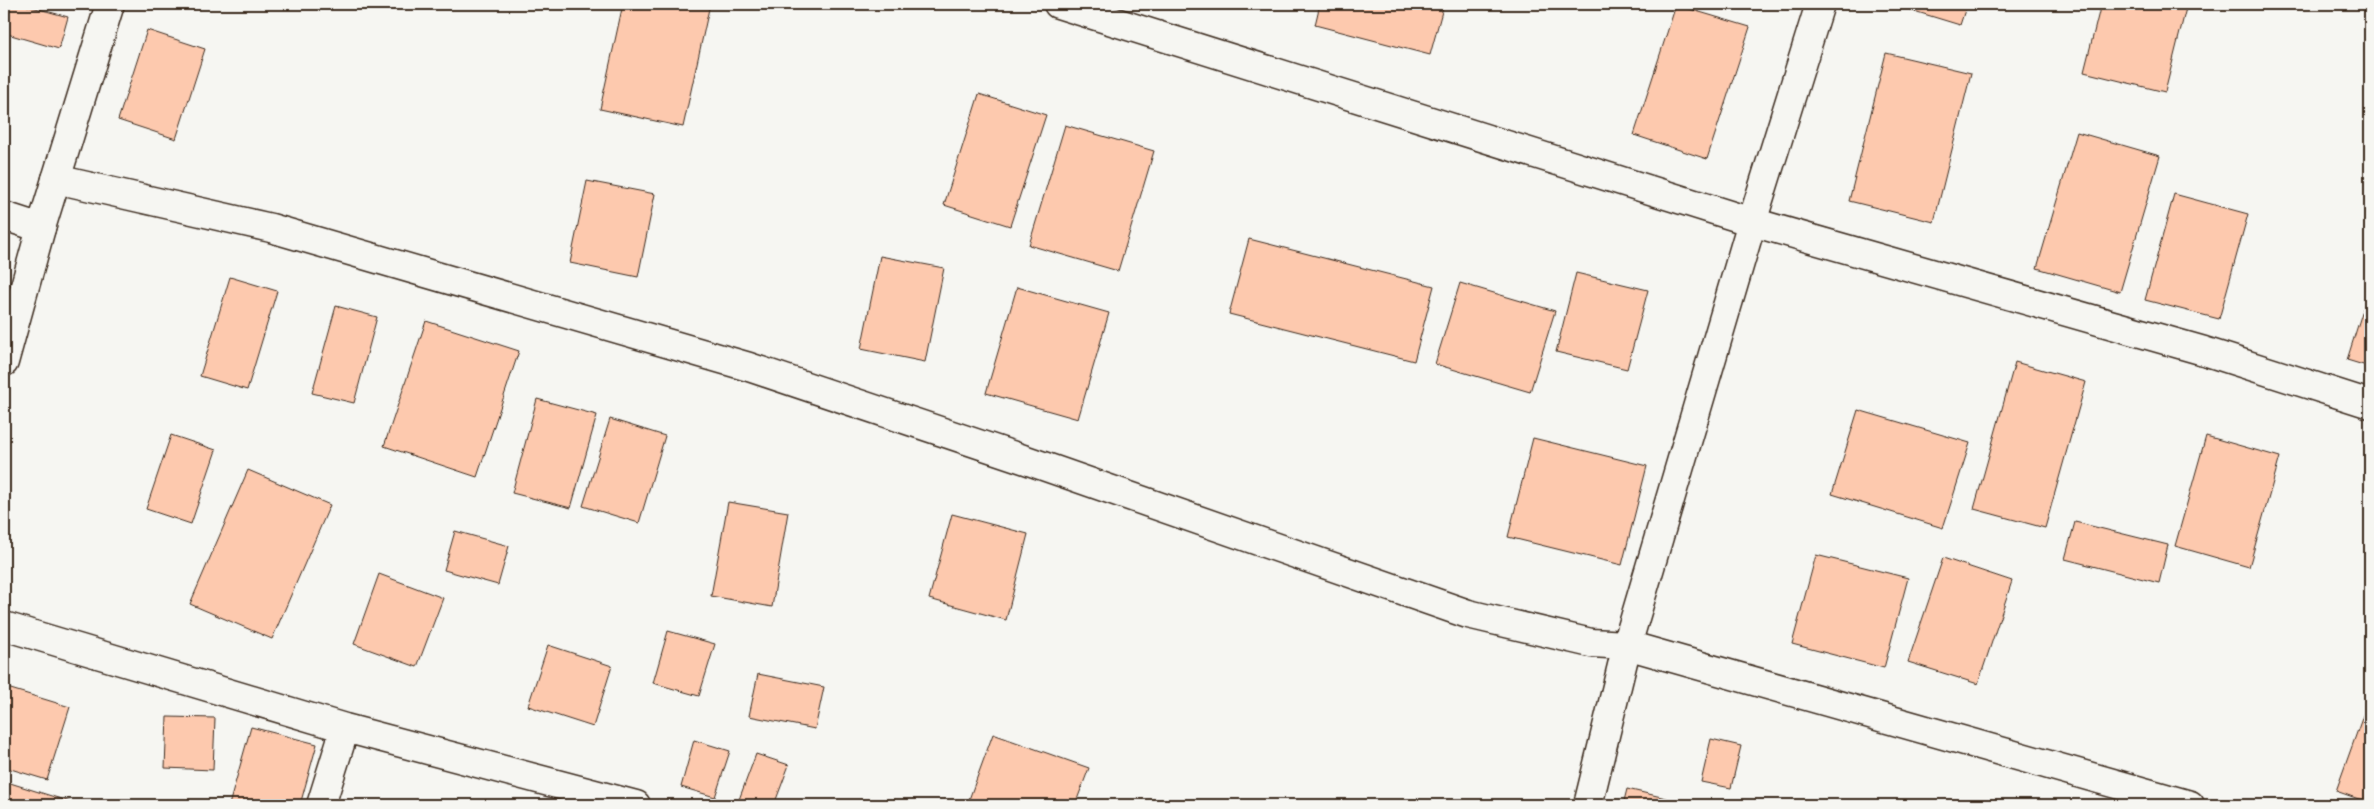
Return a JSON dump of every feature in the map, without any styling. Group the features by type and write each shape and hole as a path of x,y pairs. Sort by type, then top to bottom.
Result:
{"street":[{"path":"4,362 41,228 110,4"},
{"path":"1058,4 1752,222 2204,351 2370,404"},
{"path":"1588,805 1627,645 1752,222 1820,4"},
{"path":"56,179 271,228 749,367 1026,460 1468,614 1591,643 1627,645 2190,805"},
{"path":"4,216 41,228"},
{"path":"4,626 345,728 636,805"},
{"path":"321,805 345,728"}],"building":[{"path":"4,4 21,4 68,17 59,49 4,33"},
{"path":"623,4 710,4 683,127 600,109"},
{"path":"1320,4 1444,4 1430,55 1315,25"},
{"path":"1741,4 1761,4 1759,9"},
{"path":"1891,4 1967,4 1960,25"},
{"path":"2101,4 2187,4 2165,92 2084,72"},
{"path":"1676,5 1750,27 1707,159 1634,135"},
{"path":"147,30 205,49 176,139 118,120"},
{"path":"1886,53 1971,73 1934,222 1849,201"},
{"path":"979,94 1046,115 1010,226 944,205"},
{"path":"1065,125 1154,151 1118,271 1029,245"},
{"path":"2077,132 2160,156 2120,292 2037,268"},
{"path":"587,181 655,194 638,277 570,263"},
{"path":"2174,194 2248,214 2219,319 2145,300"},
{"path":"1249,239 1434,286 1414,361 1229,314"},
{"path":"880,256 944,268 925,362 861,349"},
{"path":"1576,273 1648,290 1627,369 1556,352"},
{"path":"230,277 277,291 247,390 200,376"},
{"path":"1460,283 1555,311 1530,392 1435,364"},
{"path":"1017,287 1109,313 1078,419 986,393"},
{"path":"2370,287 2370,367 2347,360"},
{"path":"336,306 377,317 354,403 312,393"},
{"path":"426,321 519,351 477,477 384,446"},
{"path":"2015,362 2086,382 2045,528 1974,509"},
{"path":"537,399 597,415 571,508 512,493"},
{"path":"1858,410 1970,443 1943,528 1832,494"},
{"path":"610,419 665,436 639,523 583,506"},
{"path":"171,435 216,450 191,524 146,509"},
{"path":"2206,436 2280,457 2249,567 2175,546"},
{"path":"1533,438 1647,466 1622,565 1508,537"},
{"path":"248,470 330,505 272,639 190,604"},
{"path":"728,502 788,512 772,607 711,596"},
{"path":"952,514 1028,534 1006,620 929,599"},
{"path":"2075,522 2168,545 2159,583 2065,559"},
{"path":"455,531 509,546 498,585 444,570"},
{"path":"1816,555 1908,578 1884,668 1792,644"},
{"path":"1943,558 2012,581 1978,684 1908,662"},
{"path":"379,574 443,598 417,667 354,644"},
{"path":"668,631 715,644 699,696 653,683"},
{"path":"548,645 612,666 593,727 528,706"},
{"path":"758,674 824,687 815,729 749,716"},
{"path":"4,687 70,707 47,780 4,767"},
{"path":"2370,696 2370,803 2336,791"},
{"path":"167,717 215,718 213,770 165,768"},
{"path":"251,727 317,744 300,805 229,805"},
{"path":"993,734 1089,768 1075,805 967,805"},
{"path":"1711,739 1741,746 1731,788 1701,782"},
{"path":"694,740 730,751 715,797 681,787"},
{"path":"756,754 789,765 774,805 737,805"},
{"path":"7,782 80,805 4,805 4,793"},
{"path":"1627,789 1696,805 1623,805"}]}
